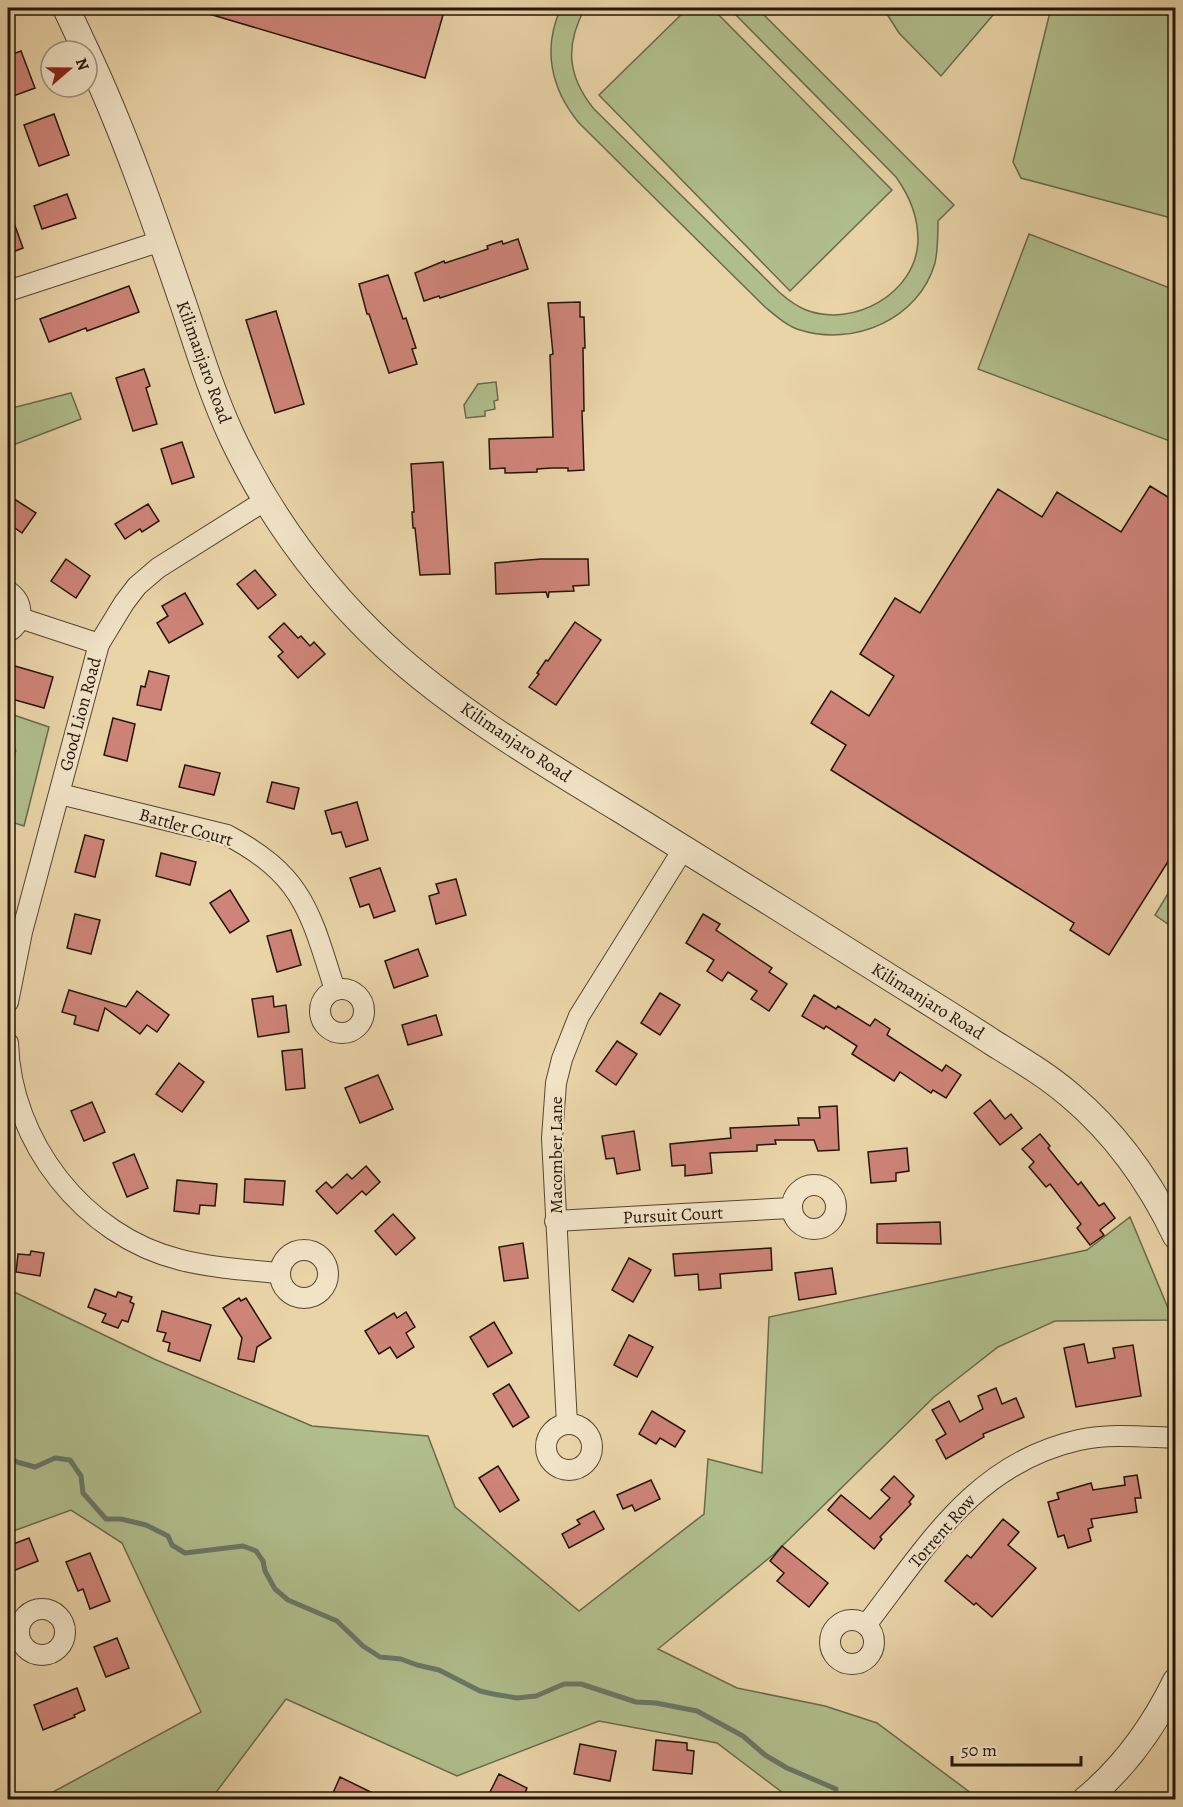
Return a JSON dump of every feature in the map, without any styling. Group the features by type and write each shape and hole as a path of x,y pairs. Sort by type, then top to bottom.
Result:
{"street":[{"name":"Kilimanjaro Road","path":"66,8 81,39"},
{"name":"Kilimanjaro Road","path":"99,79 161,241 207,376 232,436 266,500 319,575 347,607 386,647 430,684 571,779 1034,1068 1069,1094 1095,1118 1142,1176 1176,1236"},
{"path":"8,291 161,241"},
{"name":"Good Lion Road","path":"8,1002 15,930 60,794 99,644 137,586 158,568 266,500"},
{"path":"8,591 19,603 14,625 99,644"},
{"name":"Battler Court","path":"60,794 227,835 263,857 287,879 301,897 313,921 335,990"},
{"name":"Macomber Lane","path":"567,1424 552,1138 556,1083 562,1059 579,1016 684,848"},
{"path":"8,1043 11,1084 35,1146 66,1189 87,1209 128,1239 180,1260 240,1270 280,1273"},
{"name":"Pursuit Court","path":"555,1221 791,1208"},
{"name":"Torrent Row","path":"866,1624 950,1517 969,1497 1014,1464 1033,1455 1081,1440 1126,1436 1176,1438"},
{"path":"1084,1800 1100,1787 1132,1752 1155,1719 1176,1681"}],"green space":[{"path":"561,8 585,8 574,35 572,60 578,84 594,109 788,300 806,310 824,314 843,314 862,310 879,302 894,291 906,277 915,260 918,232 912,207 896,177 729,8 757,8 954,205 938,221 935,263 927,283 915,299 882,324 842,335 800,330 786,323 765,307 579,123 569,110 552,68 552,38"},
{"path":"688,8 712,8 892,190 790,291 599,95"},
{"path":"883,8 999,8 941,76 899,33"},
{"path":"1051,8 1175,8 1175,219 1021,178 1013,162"},
{"path":"1029,234 1175,290 1175,443 978,369"},
{"path":"496,382 498,400 494,401 495,409 485,411 485,416 466,418 464,405 478,384"},
{"path":"71,393 81,419 8,447 8,409"},
{"path":"8,713 49,727 24,826 8,821"},
{"path":"1175,882 1175,929 1155,915"},
{"path":"1130,1217 1173,1320 1055,1321 998,1347 934,1397 774,1554 658,1649 737,1688 825,1706 877,1723 979,1799 791,1799 717,1743 599,1721 457,1776 286,1699 211,1799 40,1799 201,1712 122,1543 71,1510 8,1533 8,1289 154,1359 312,1426 428,1436 455,1507 579,1611 704,1514 708,1459 762,1473 769,1317 1087,1250"}],"building":[{"path":"200,8 445,8 425,78 199,11"},
{"path":"21,51 35,88 8,98 8,56"},
{"path":"54,114 69,155 39,166 24,125"},
{"path":"67,194 76,218 42,229 34,206"},
{"path":"8,210 23,248 8,254"},
{"path":"518,239 528,269 440,298 439,296 424,301 415,273 444,261 445,263 488,249 487,246 502,241 503,244"},
{"path":"388,275 416,348 412,349 417,364 389,373 369,314 367,314 359,284"},
{"path":"129,286 139,312 49,342 40,319"},
{"path":"580,302 580,317 584,317 585,348 583,348 584,411 582,411 584,470 568,471 568,468 552,468 537,469 537,472 505,473 505,468 490,469 489,439 553,437 550,355 553,354 548,303"},
{"path":"276,311 304,404 275,413 246,320"},
{"path":"144,369 150,386 146,388 157,424 133,431 116,378"},
{"path":"182,442 194,477 172,484 161,449"},
{"path":"443,462 450,574 420,575 415,528 413,528 411,464"},
{"path":"1150,486 1176,502 1176,849 1109,955 1070,930 1074,923 831,770 846,745 811,723 831,691 869,716 894,676 860,654 895,598 920,613 998,489 1042,517 1057,492 1121,532"},
{"path":"8,495 36,513 22,533 8,523"},
{"path":"148,504 159,521 142,532 140,529 125,539 115,524"},
{"path":"66,559 90,576 76,598 51,581"},
{"path":"541,559 588,559 589,585 573,586 574,591 549,592 548,598 546,592 496,594 495,563"},
{"path":"255,570 276,595 258,609 237,584"},
{"path":"185,593 203,624 169,643 157,623 168,616 162,606"},
{"path":"575,622 601,640 556,705 529,687"},
{"path":"284,623 298,638 301,636 310,646 314,642 325,654 298,678 278,656 283,652 269,637"},
{"path":"8,664 53,677 44,708 8,698"},
{"path":"149,671 169,676 161,710 137,705 141,686 145,687"},
{"path":"113,718 135,724 127,761 104,755"},
{"path":"185,765 220,773 214,795 179,787"},
{"path":"272,782 299,788 294,809 267,802"},
{"path":"357,802 368,840 346,847 341,832 332,834 325,811"},
{"path":"85,835 104,840 95,877 75,872"},
{"path":"161,853 196,862 190,885 156,876"},
{"path":"380,868 395,911 374,918 369,904 360,907 350,878"},
{"path":"456,879 466,915 436,924 429,896 439,893 436,884"},
{"path":"230,890 249,921 230,933 210,903"},
{"path":"75,914 100,920 91,954 67,948"},
{"path":"703,914 720,924 716,930 772,968 769,972 787,984 769,1011 751,999 757,991 728,972 722,981 707,971 714,960 686,943"},
{"path":"291,930 301,965 277,972 267,936"},
{"path":"418,949 428,976 394,988 385,961"},
{"path":"69,990 126,1007 137,991 169,1015 157,1032 147,1025 140,1034 105,1008 98,1031 74,1024 76,1016 62,1012"},
{"path":"660,993 680,1005 660,1035 641,1023"},
{"path":"814,995 836,1009 838,1006 870,1026 875,1019 890,1029 887,1035 942,1071 946,1065 961,1075 946,1098 933,1090 931,1093 900,1072 894,1081 852,1054 857,1046 826,1026 824,1029 802,1016"},
{"path":"273,996 274,1007 286,1005 289,1032 258,1037 252,999"},
{"path":"436,1015 442,1035 408,1045 402,1025"},
{"path":"617,1041 637,1054 616,1085 596,1071"},
{"path":"302,1049 305,1088 286,1090 282,1051"},
{"path":"179,1063 204,1082 182,1112 156,1094"},
{"path":"378,1075 393,1109 360,1123 345,1088"},
{"path":"990,1100 1005,1119 1011,1114 1022,1128 1000,1145 974,1113"},
{"path":"92,1102 105,1132 84,1141 71,1111"},
{"path":"837,1106 839,1150 818,1151 814,1140 775,1140 776,1144 757,1145 757,1151 710,1153 712,1173 685,1176 685,1165 672,1166 670,1144 731,1138 730,1128 799,1125 798,1118 820,1118 819,1107"},
{"path":"634,1131 640,1170 617,1174 614,1158 606,1159 602,1136"},
{"path":"1040,1134 1050,1146 1048,1148 1078,1185 1081,1182 1099,1206 1104,1203 1115,1218 1100,1230 1104,1235 1090,1245 1077,1228 1081,1224 1050,1184 1046,1187 1029,1167 1034,1162 1022,1149"},
{"path":"907,1148 909,1171 896,1173 896,1181 871,1183 868,1152"},
{"path":"134,1154 148,1188 127,1197 113,1163"},
{"path":"366,1166 380,1182 366,1195 362,1191 337,1214 316,1191 326,1182 332,1188 347,1174 352,1179"},
{"path":"245,1179 285,1181 283,1205 244,1202"},
{"path":"177,1180 217,1184 215,1206 200,1205 199,1214 174,1211"},
{"path":"393,1214 415,1238 396,1255 375,1231"},
{"path":"940,1222 941,1244 877,1243 877,1224"},
{"path":"523,1243 528,1278 504,1281 499,1247"},
{"path":"771,1248 772,1270 720,1274 721,1288 699,1290 698,1274 675,1276 673,1254"},
{"path":"31,1251 44,1253 40,1276 16,1272 18,1254 30,1255"},
{"path":"629,1258 651,1270 633,1302 612,1290"},
{"path":"832,1268 836,1294 799,1300 795,1273"},
{"path":"95,1289 116,1297 118,1292 132,1297 130,1302 134,1304 128,1322 122,1320 118,1328 102,1322 106,1314 88,1307"},
{"path":"239,1298 241,1301 246,1298 271,1338 257,1347 254,1362 238,1359 242,1338 223,1308"},
{"path":"162,1311 211,1325 200,1361 168,1351 170,1343 163,1341 166,1333 157,1331"},
{"path":"406,1312 415,1327 406,1333 414,1347 397,1358 390,1347 379,1354 365,1331 394,1313 397,1318"},
{"path":"494,1322 512,1353 488,1367 470,1337"},
{"path":"629,1335 653,1347 637,1377 614,1365"},
{"path":"1084,1344 1088,1363 1115,1358 1113,1348 1133,1345 1141,1396 1076,1407 1064,1348"},
{"path":"509,1384 529,1417 513,1427 493,1394"},
{"path":"996,1388 1002,1404 1016,1398 1024,1417 983,1434 984,1437 946,1459 936,1440 946,1434 932,1410 949,1401 960,1422 983,1409 978,1396"},
{"path":"652,1411 685,1431 675,1447 660,1438 656,1444 639,1434"},
{"path":"498,1466 519,1500 500,1512 479,1478"},
{"path":"1137,1475 1141,1498 1135,1498 1137,1512 1091,1519 1093,1527 1088,1529 1091,1541 1068,1548 1064,1535 1058,1537 1048,1502 1059,1499 1057,1493 1091,1483 1093,1490 1125,1485 1124,1477"},
{"path":"894,1476 914,1496 909,1502 911,1504 880,1537 882,1539 874,1549 828,1510 841,1495 870,1519 890,1498 881,1490"},
{"path":"651,1480 660,1499 635,1511 632,1505 623,1509 617,1495"},
{"path":"594,1511 604,1529 569,1548 562,1534 580,1524 577,1520"},
{"path":"1003,1519 1019,1532 1008,1545 1036,1568 992,1617 945,1581 967,1555 971,1558"},
{"path":"29,1538 38,1561 8,1573 8,1546"},
{"path":"782,1546 828,1583 809,1607 777,1581 784,1573 770,1561"},
{"path":"90,1553 110,1601 90,1609 83,1589 78,1591 66,1562"},
{"path":"117,1638 129,1668 106,1677 94,1647"},
{"path":"77,1688 85,1710 74,1715 75,1717 43,1730 34,1705"},
{"path":"656,1740 687,1743 687,1750 694,1751 692,1774 653,1770"},
{"path":"580,1744 616,1751 610,1781 574,1774"},
{"path":"499,1774 527,1788 522,1800 486,1800"},
{"path":"340,1777 387,1800 330,1800"}],"waterway":[{"path":"8,750 14,751"},
{"path":"8,1456 17,1462 35,1467 55,1458 70,1460 81,1476 83,1493 106,1519 121,1519 146,1525 168,1536 172,1545 185,1553 243,1546 256,1551 275,1589 288,1600 337,1621 363,1646 380,1657 401,1659 439,1670 480,1691 493,1694 517,1698 536,1696 564,1684 581,1684 636,1702 656,1703 697,1711 743,1736 765,1755 787,1768 836,1789"}]}
